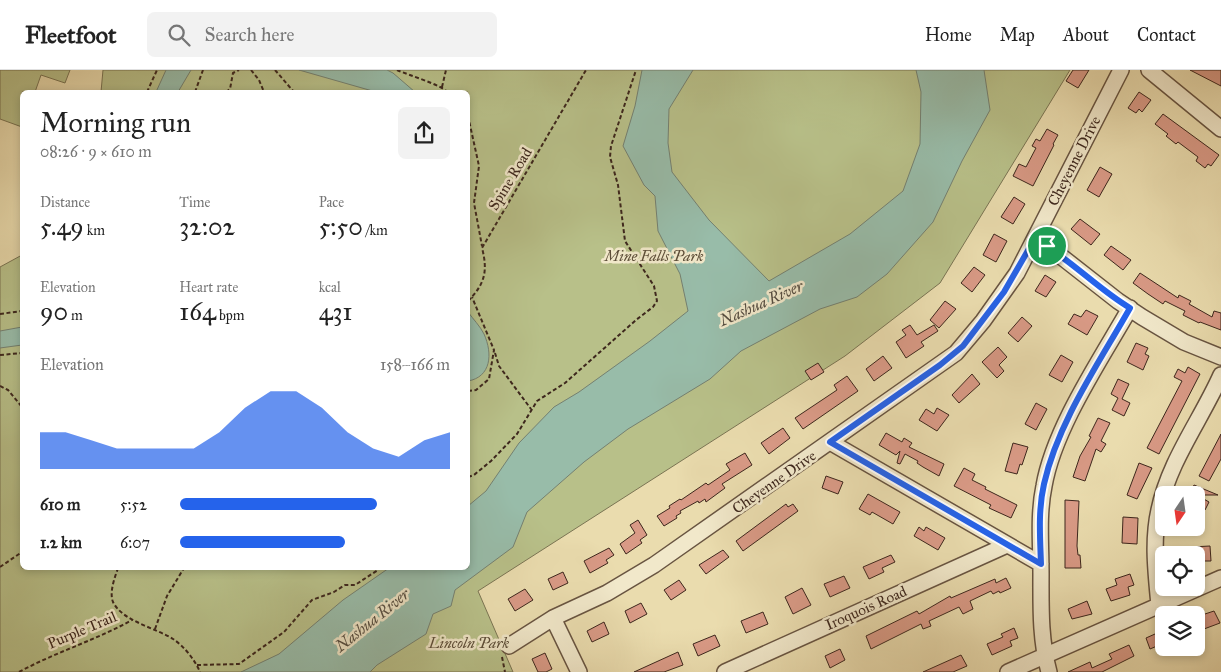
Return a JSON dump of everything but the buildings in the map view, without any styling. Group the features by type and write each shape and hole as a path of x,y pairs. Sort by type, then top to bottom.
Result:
{"street":[{"name":"Cheyenne Drive","path":"509,646 553,618 607,593 645,571 940,365 963,346 1004,292 1034,240 1120,70"},
{"path":"1149,70 1219,124"},
{"path":"1034,240 1058,254 1118,301 1184,342 1221,357"},
{"path":"1049,672 1042,637 1041,508 1044,484 1069,417 1130,308"},
{"path":"1159,605 1155,561 1160,503 1184,444 1221,375"},
{"path":"830,442 1041,564"},
{"name":"Iroquois Road","path":"725,672 1007,545"},
{"path":"1008,672 1221,578"},
{"path":"553,618 578,672"}],"path":[{"path":"148,90 157,70"},
{"path":"196,90 203,70"},
{"path":"229,90 233,73 239,70"},
{"path":"251,70 259,80 263,90"},
{"path":"275,70 292,90"},
{"path":"397,70 442,87 445,90"},
{"path":"442,87 446,70"},
{"name":"Spine Road","path":"482,248 586,70"},
{"path":"470,476 474,475 517,434 537,401 565,384 653,307 657,301 654,286 625,241 618,186 610,157 611,146 636,70"},
{"path":"470,125 479,166 474,203 485,278 472,297 499,366 531,410"},
{"path":"0,314 20,311"},
{"path":"470,391 476,390 489,379 494,350"},
{"path":"0,356 20,354"},
{"path":"0,386 8,390 20,405"},
{"path":"0,567 20,553"},
{"path":"118,570 112,594 114,602 132,620"},
{"path":"155,630 168,596 183,570"},
{"path":"197,665 238,664 284,632 312,600 334,592 345,585 355,585 378,570"},
{"name":"Purple Trail","path":"20,672 46,658 112,631 132,620 174,640 197,665 200,672"},
{"path":"505,672 502,658 509,646"}],"green space":[{"path":"0,70 70,70 65,83 41,75 36,90 20,90 20,126 0,119"},
{"name":"Mine Falls Park","path":"103,70 1070,70 940,283 845,356 478,591 513,672 0,672 0,267 20,256 20,570 470,570 470,90 101,90"}],"water":[{"path":"166,70 191,70 179,90 157,90"},
{"path":"299,70 387,70 413,90 369,90"},
{"name":"Nashua River","path":"642,70 693,70 669,109 668,143 672,172 709,220 769,281 850,234 903,191 920,144 921,92 916,70 984,70 990,110 962,161 933,222 887,274 857,297 820,309 741,351 710,379 628,429 584,462 527,512 513,547 455,590 451,606 433,614 426,634 377,665 370,672 241,672 279,654 343,600 386,570 470,570 470,504 486,491 519,443 554,407 579,392 688,311 680,274 658,231 655,196 644,185 623,146 635,106"},
{"path":"470,315 484,334 489,349 486,370 476,379 470,380"},
{"path":"20,327 20,345 0,348 0,331"}],"route":[{"path":"1034,240 1047,246 1118,301 1130,308 1060,436 1044,484 1040,532 1041,564 830,442 956,353 969,340 995,306 1017,273 1034,240"}],"park label":[{"name":"Lincoln Park","path":"469,643"}]}
